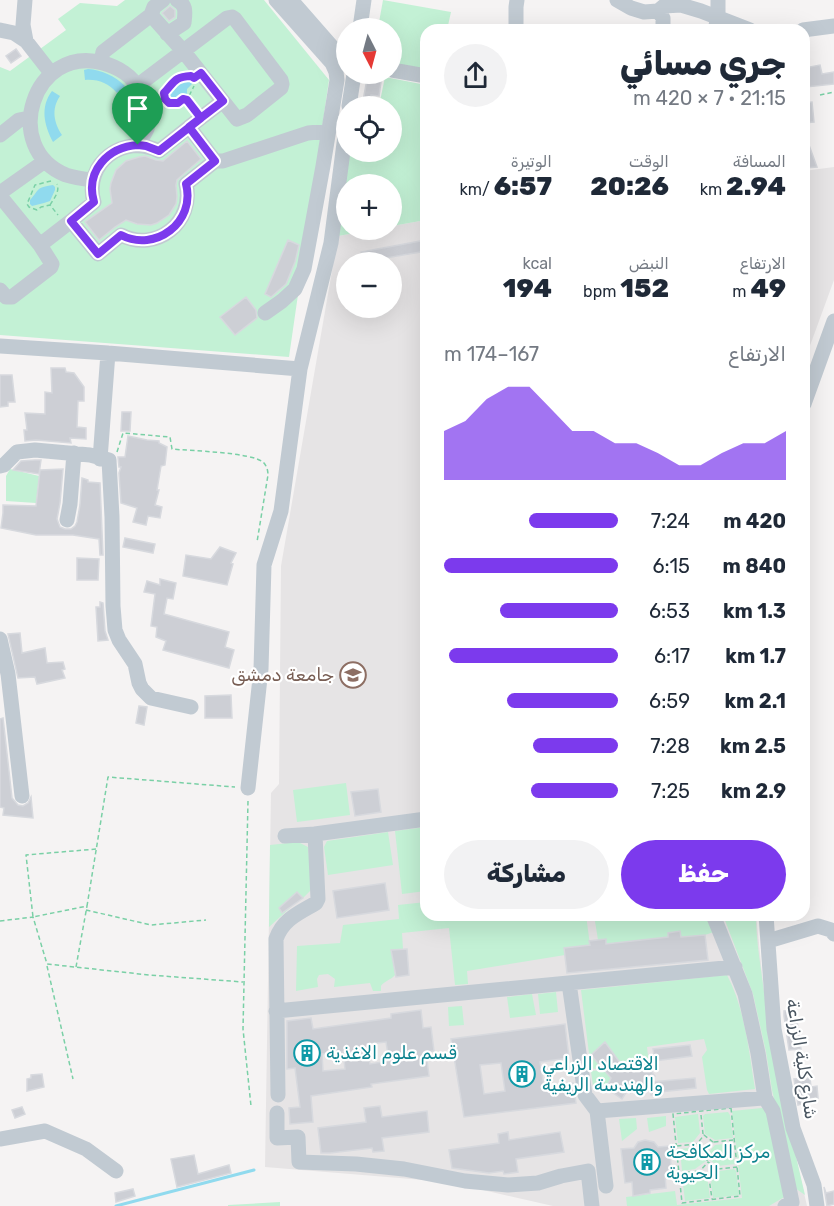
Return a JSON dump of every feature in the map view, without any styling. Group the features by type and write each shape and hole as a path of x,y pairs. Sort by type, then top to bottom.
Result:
{"street":[{"path":"25,0 23,25 26,41"},
{"path":"101,62 103,52 151,15 154,7 163,0"},
{"path":"166,34 184,22 185,9 177,0"},
{"path":"266,313 295,289 304,268 337,80 332,63 276,0"},
{"path":"291,0 336,51"},
{"path":"361,18 364,0"},
{"path":"516,24 518,0"},
{"path":"617,0 644,12 658,10 673,2 716,24 718,0"},
{"path":"658,10 663,18 663,24"},
{"path":"137,86 184,52 227,18 232,17 282,84 281,88 247,115 237,119 223,101 197,76 184,52 151,15"},
{"path":"810,29 834,26"},
{"path":"0,30 14,33 26,41 51,73"},
{"path":"93,180 77,178 54,168 45,160 33,141 29,118 33,98 51,73 75,62 88,61 111,65 130,78 144,100 147,115 147,130 138,145"},
{"path":"402,72 420,75"},
{"path":"40,245 94,202 93,180 100,164 113,152 138,145 159,151 223,101"},
{"path":"0,135 20,120 29,118"},
{"path":"195,123 215,161"},
{"path":"69,223 98,254 121,235 142,241 159,238 174,228 184,214 188,197 186,184 215,161 223,161 308,133 329,130"},
{"path":"0,290 6,297 12,297 51,267 51,261 40,245 0,195 45,160"},
{"path":"248,788 261,669 264,565 281,511 300,369 331,243 342,162"},
{"path":"810,388 834,321"},
{"path":"0,346 300,369"},
{"path":"108,353 104,462 112,517 115,630 135,664 139,683 146,694 151,698 191,706"},
{"path":"0,466 17,452 35,450 90,455 104,462"},
{"path":"67,520 74,453"},
{"path":"0,639 8,674 6,714 18,752 22,796"},
{"path":"285,836 420,820"},
{"path":"278,1095 276,939 279,930 286,922 316,903 318,899 315,834"},
{"path":"716,921 745,994 765,1098 773,1111 792,1202 785,1206"},
{"name":"شارع كلية الزراعة","path":"766,921 774,1029 793,1128 814,1185 817,1206"},
{"path":"768,941 818,926 831,930 834,934"},
{"path":"276,1011 735,967"},
{"path":"569,983 585,1095 597,1111 606,1186"},
{"path":"597,1111 765,1098"},
{"path":"277,1113 277,1138 298,1137 299,1162 404,1169 465,1181 508,1185 538,1183 561,1176 588,1172 592,1206"},
{"path":"0,1139 45,1131 86,1149 116,1171"}],"path":[{"path":"187,100 169,103 164,93 177,79 197,76"},
{"path":"195,123 187,100 195,85 193,80 197,76"},
{"path":"820,95 834,92"},
{"path":"53,181 57,183 57,194 50,205 37,210 29,207 27,204 35,185 53,181"},
{"path":"50,205 69,223"},
{"path":"104,462 113,462 123,433 170,437 172,449 246,456 263,463 268,475 257,546"},
{"path":"76,968 108,777 248,788 243,1029 251,1106"},
{"path":"72,1079 47,964 33,917 26,855 96,849"},
{"path":"0,921 86,908 151,925 206,920"},
{"path":"47,964 244,982"},
{"path":"731,1108 734,1139 740,1197 682,1203 673,1114 731,1108"},
{"path":"701,1112 704,1135 713,1142 734,1139"},
{"path":"676,1146 697,1144 704,1135"},
{"path":"706,1152 713,1142"},
{"path":"697,1144 706,1152 708,1162 717,1169"},
{"path":"679,1173 700,1171 708,1162"},
{"path":"709,1178 717,1169 737,1167"},
{"path":"700,1171 709,1178 712,1200"}],"shaded area":[{"path":"834,167 834,280 810,346 810,170"},
{"name":"جامعة دمشق","path":"420,221 420,921 757,921 764,991 780,1088 807,1206 553,1206 448,1182 265,1167 271,793 279,784 281,566 337,240 402,240 402,224"}],"green space":[{"path":"125,0 264,0 329,80 289,357 0,335 0,67 10,71 66,30 58,19 80,3 117,6"},
{"path":"383,0 451,12 448,24 420,24 420,69 402,65 402,18 380,18"},
{"path":"402,80 420,84 420,221 402,224 402,174 346,174 348,162 402,162 402,96 381,96 384,84 402,84"},
{"path":"10,469 39,476 36,503 6,501 6,476"},
{"path":"346,783 350,815 297,822 293,790"},
{"path":"420,828 420,892 402,894 395,831"},
{"path":"388,832 393,865 328,875 324,847 327,841"},
{"path":"298,842 308,847 312,889 303,898 297,892 286,903 290,908 269,927 270,845"},
{"path":"420,903 420,921 587,921 590,945 564,948 565,955 467,971 468,984 455,985 449,928 402,933 403,949 391,950 395,975 382,984 381,991 373,991 370,983 334,987 335,979 328,974 319,975 318,987 296,991 297,946 340,943 343,925 399,919 398,905"},
{"path":"595,921 708,921 714,932 681,937 680,932 668,933 668,937 606,944 606,939 598,940"},
{"path":"725,921 756,921 772,1043 805,1195 795,1188 753,994"},
{"path":"727,975 742,1016 755,1089 709,1094 702,1057 707,1050 704,1039 647,1047 649,1064 626,1071 605,1043 591,1055 603,1068 591,1069 581,990"},
{"path":"556,992 558,1012 540,1014 538,994"},
{"path":"532,994 536,1015 510,1018 507,997"},
{"path":"462,1006 464,1025 449,1026 448,1007"},
{"path":"604,1070 611,1078 607,1085 593,1086 591,1071"},
{"path":"762,1108 768,1110 786,1196 769,1206 627,1206 626,1197 675,1191 677,1205 742,1198 732,1111"},
{"path":"728,1112 733,1138 715,1140 705,1134 703,1116 705,1114"},
{"path":"698,1114 700,1133 693,1142 678,1143 675,1117"},
{"path":"666,1116 666,1126 649,1132 647,1118"},
{"path":"636,1118 637,1129 622,1141 619,1119"},
{"path":"732,1143 735,1164 718,1166 710,1160 709,1152 715,1145"},
{"path":"695,1147 704,1154 706,1161 695,1169 682,1171 680,1149"},
{"path":"734,1169 739,1195 713,1198 711,1182 719,1171"},
{"path":"697,1174 708,1182 710,1198 685,1201 682,1176"},
{"path":"280,1202 280,1206 228,1206 228,1205"}],"water":[{"path":"84,70 108,74 125,86 117,93 102,82 85,80"},
{"path":"187,78 193,83 187,89 187,94 175,101 167,99 172,85"},
{"path":"52,91 60,96 55,106 55,116 62,135 53,142 47,129 45,116 46,103"},
{"path":"53,185 55,190 50,201 32,206 30,204 30,200 39,189"}],"building":[{"path":"170,6 175,10 175,17 169,21 162,13"},
{"path":"16,49 21,56 11,63 6,56"},
{"path":"820,65 822,74 834,72 834,84 810,87 810,67"},
{"path":"366,84 381,84 379,96 364,96"},
{"path":"810,102 812,102 814,122 810,122"},
{"path":"187,141 201,159 177,180 176,204 169,215 151,225 126,220 99,240 85,222 112,203 110,189 116,170 126,161 139,157 145,156 163,161"},
{"path":"810,148 817,167 810,168"},
{"path":"288,240 299,245 295,262 286,284 271,297 265,294"},
{"path":"420,241 420,252 402,255 402,252 361,252"},
{"path":"246,297 256,310 257,318 235,335 220,317"},
{"path":"51,368 65,368 66,372 74,373 84,387 84,401 78,401 77,427 86,428 86,439 70,438 71,443 25,441 24,430 27,430 25,413 45,414 45,392 52,393"},
{"path":"0,375 12,375 15,402 8,402 8,406 0,407"},
{"path":"122,412 131,412 130,431 121,431"},
{"path":"128,436 159,441 167,447 165,465 161,466 155,505 162,507 160,518 148,516 146,525 133,522 137,508 121,503 119,473 121,467 119,467 118,457 125,457"},
{"path":"41,460 39,474 13,470 21,461"},
{"path":"63,469 57,519 60,527 65,529 71,529 77,522 82,478 88,482 100,483 103,555 100,555 99,539 73,535 36,535 1,528 3,505 36,506 40,470"},
{"path":"125,538 155,544 153,553 123,547"},
{"path":"220,547 236,553 231,563 233,564 227,585 183,576 186,555 211,559"},
{"path":"77,558 99,559 98,580 77,580"},
{"path":"160,579 176,583 173,599 167,598 164,614 229,632 225,647 234,650 229,668 163,650 166,641 156,637 157,627 151,626 155,594 144,592 147,581 160,585"},
{"path":"100,602 103,603 108,640 98,641 96,607 100,607"},
{"path":"20,633 22,653 45,648 47,663 63,662 65,669 62,670 65,678 37,684 35,677 18,678 8,634"},
{"path":"231,695 232,718 205,718 205,696"},
{"path":"139,706 147,707 144,725 136,723"},
{"path":"3,718 12,798 18,805 23,806 31,797 33,818 3,815 4,808 0,807 0,719"},
{"path":"378,789 381,812 355,816 351,792"},
{"path":"385,883 389,910 337,918 333,891"},
{"path":"297,892 303,898 282,913 279,908"},
{"path":"680,931 681,937 705,935 708,960 567,973 564,948 590,945 589,941 606,939 606,944 668,937 668,933"},
{"path":"407,949 409,975 396,977 391,950"},
{"name":"قسم علوم الاغذية","path":"421,1010 423,1028 431,1027 434,1051 426,1052 429,1076 371,1084 372,1087 311,1096 313,1122 290,1124 289,1108 300,1107 295,1068 287,1069 287,1021 311,1018 313,1029 391,1018 391,1014","holes":["386,1042 389,1061 370,1064 367,1044","343,1052 345,1069 323,1071 322,1054"]},
{"path":"792,1010 793,1015 796,1014 801,1049 789,1050 784,1011"},
{"name":"الاقتصاد الزراعي والهندسة الريفية","path":"565,1024 569,1058 540,1062 544,1086 573,1083 576,1103 464,1117 451,1039","holes":["501,1063 505,1091 484,1094 480,1065"]},
{"path":"605,1042 626,1071 649,1064 655,1076 630,1093 627,1091 622,1099 606,1088 611,1078 591,1055"},
{"path":"690,1045 692,1056 655,1061 653,1049"},
{"path":"42,1074 44,1087 27,1091 27,1079 31,1078 31,1075"},
{"path":"695,1078 696,1088 660,1092 660,1096 651,1095 651,1082"},
{"path":"810,1078 811,1087 817,1086 818,1098 802,1099 802,1104 798,1105 794,1079"},
{"path":"380,1106 382,1117 427,1111 429,1132 382,1138 384,1151 373,1152 372,1148 321,1153 318,1128 366,1122 364,1108"},
{"path":"22,1107 25,1114 15,1118 12,1110"},
{"path":"508,1132 509,1140 560,1132 564,1152 516,1159 518,1172 504,1174 503,1171 489,1173 452,1168 449,1150 499,1143 498,1134"},
{"name":"مركز المكافحة الحيوية","path":"645,1140 654,1142 658,1147 669,1146 672,1174 665,1175 666,1188 650,1190 650,1193 633,1196 632,1182 625,1183 621,1149 634,1148 638,1142"},
{"path":"194,1155 198,1174 229,1165 231,1173 177,1187 171,1159"},
{"path":"824,1187 826,1193 834,1191 834,1204 827,1206"},
{"path":"133,1189 135,1196 116,1202 115,1193"}],"waterway":[{"path":"116,1206 254,1170"}],"place":[{"name":"جامعة دمشق","path":"353,675"},
{"name":"قسم علوم الاغذية","path":"307,1053"},
{"name":"الاقتصاد الزراعي والهندسة الريفية","path":"522,1074"},
{"name":"مركز المكافحة الحيوية","path":"647,1162"}],"route":[{"path":"138,145 121,148 106,157 93,180 94,202 71,221 98,254 121,235 142,241 159,238 167,234 179,222 184,214 188,197 186,184 215,161 189,127 201,118 223,101 201,73 194,78 191,76 177,79 164,93 165,99 169,103 187,100 201,118 189,127 159,151 138,145"}]}
